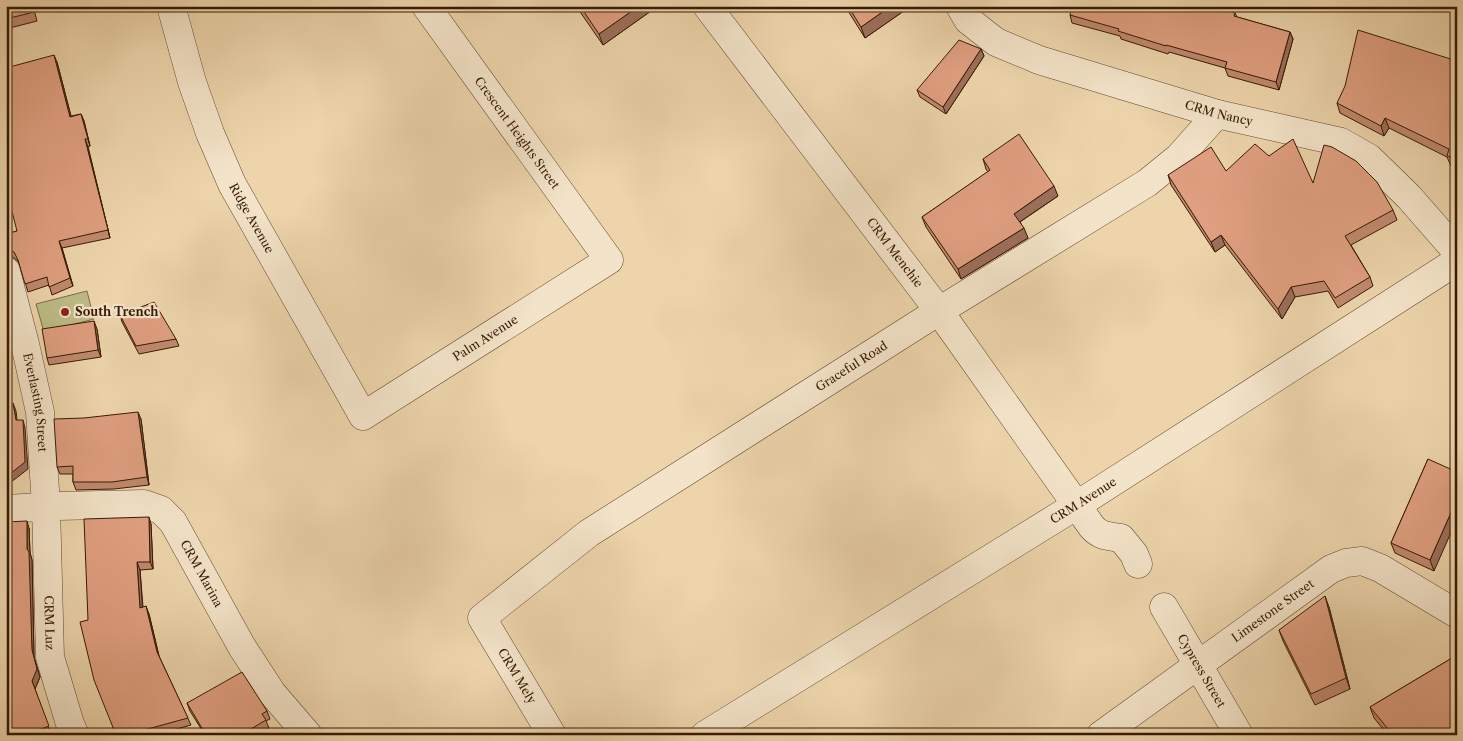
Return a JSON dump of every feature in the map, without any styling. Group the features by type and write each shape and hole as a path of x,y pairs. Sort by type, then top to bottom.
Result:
{"street":[{"name":"Ridge Avenue","path":"171,6 192,82 210,133 232,184 363,416"},
{"name":"Crescent Heights Street","path":"426,6 609,260"},
{"name":"CRM Menchie","path":"707,6 939,311 1097,533 1105,537 1121,538 1134,554 1138,564"},
{"name":"CRM Nancy","path":"960,6 968,20 996,42 1040,60 1217,114 1341,142 1369,158 1409,197 1457,252"},
{"name":"Graceful Road","path":"482,618 589,533 939,311 1147,183 1178,156 1217,114"},
{"name":"Palm Avenue","path":"363,416 609,260"},
{"name":"CRM Avenue","path":"705,735 1076,505 1457,261"},
{"name":"Everlasting Street","path":"6,271 16,345 40,412 46,506"},
{"name":"CRM Marina","path":"6,509 46,506 144,504 161,510 173,522 242,647 272,693 308,735"},
{"name":"CRM Luz","path":"46,506 50,657 75,735"},
{"name":"Limestone Street","path":"1101,735 1331,569 1346,563 1362,561 1380,568 1457,614"},
{"name":"Cypress Street","path":"1164,607 1239,735"},
{"name":"CRM Mely","path":"482,618 552,735"}],"shaded area":[{"name":"South Trench","path":"87,291 94,319 44,332 36,304"}],"building":[{"path":"6,6 32,6 34,12 6,19"},
{"path":"580,6 639,6 599,34"},
{"path":"848,6 891,6 861,27"},
{"path":"1072,6 1212,6 1235,13 1234,16 1290,32 1276,82 1225,68 1227,62 1166,46 1118,31 1119,29 1070,15"},
{"path":"1358,30 1457,61 1457,158 1447,156 1449,149 1385,118 1381,126 1337,103 1345,86"},
{"path":"959,40 981,49 943,107 917,90"},
{"path":"54,55 70,117 81,114 88,139 85,139 108,230 59,241 70,278 49,287 47,277 25,284 14,252 6,249 6,234 17,231 6,188 6,68"},
{"path":"1019,134 1054,186 1014,214 1024,228 958,269 922,217 990,170 983,159"},
{"path":"1293,139 1313,183 1324,145 1332,147 1356,161 1377,182 1393,210 1345,236 1370,277 1335,298 1324,281 1291,287 1278,309 1221,235 1211,242 1168,175 1211,147 1226,171 1255,144 1269,156"},
{"path":"154,302 176,339 136,346 120,315"},
{"path":"94,321 98,350 47,358 42,329"},
{"path":"13,403 16,420 23,420 25,462 6,477 6,404"},
{"path":"138,412 147,477 112,482 73,482 73,466 57,467 54,419"},
{"path":"1428,459 1457,472 1457,499 1430,560 1391,543"},
{"path":"149,517 150,562 137,562 140,608 146,606 157,652 188,718 144,730 140,735 116,735 94,680 80,622 88,620 84,519"},
{"path":"27,521 32,650 37,669 32,681 49,726 26,735 6,735 6,522"},
{"path":"1325,596 1346,678 1311,694 1279,630"},
{"path":"1457,655 1457,727 1443,735 1393,735 1370,707"},
{"path":"242,672 267,711 262,714 266,720 241,735 206,735 187,703"}],"place":[{"name":"South Trench","path":"65,312"}]}
